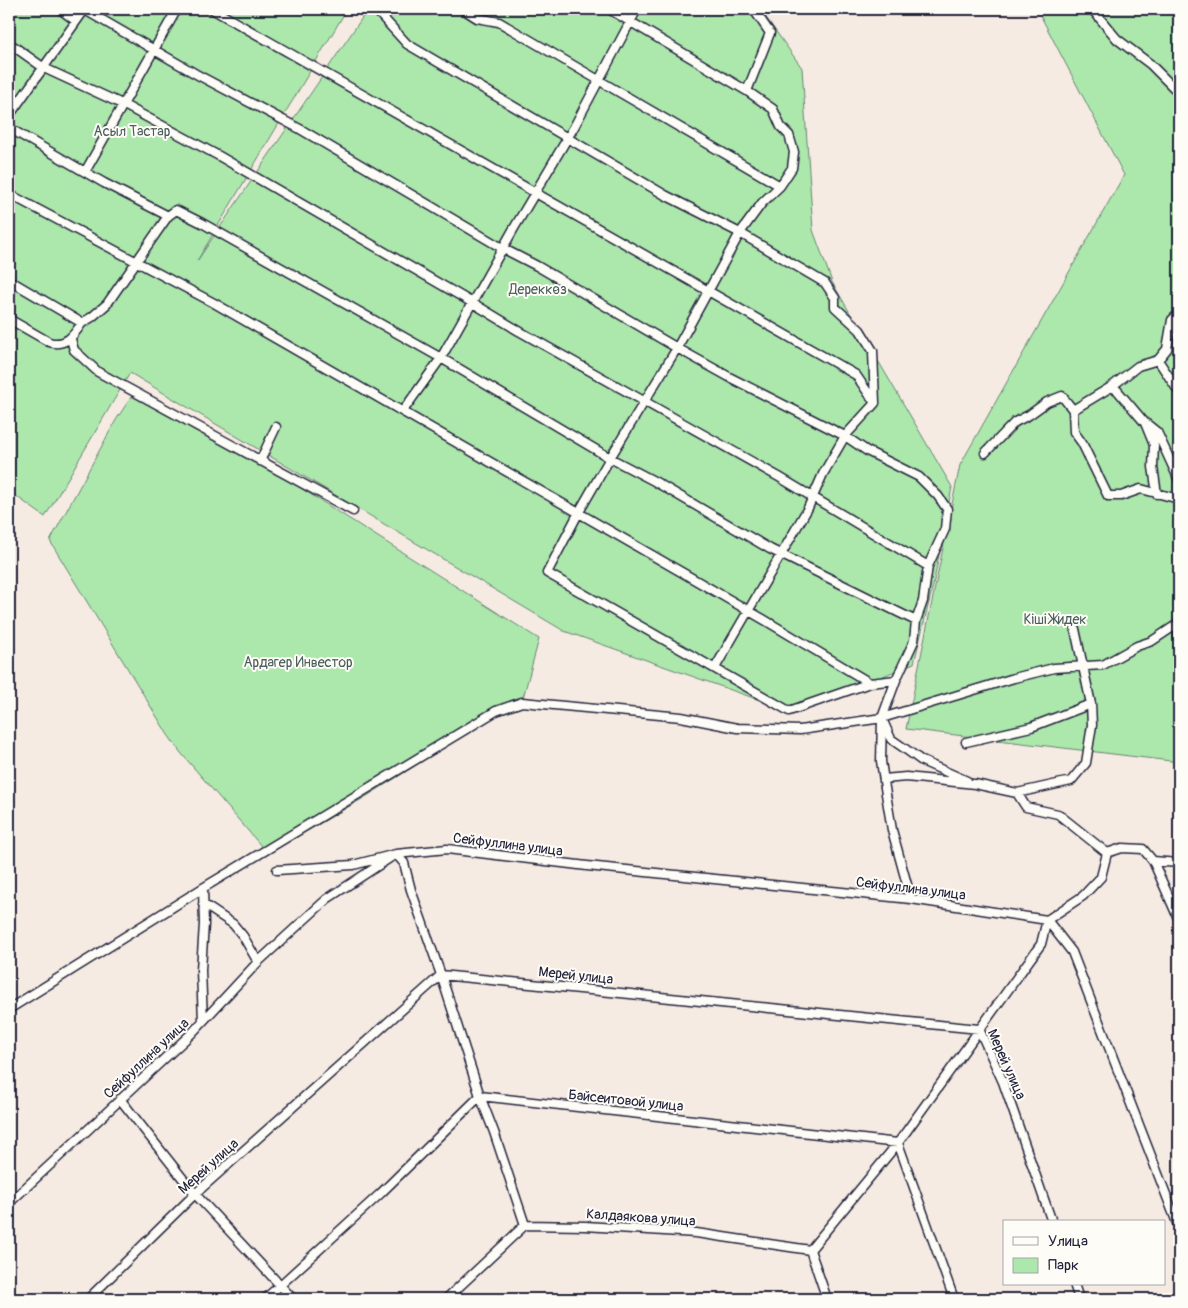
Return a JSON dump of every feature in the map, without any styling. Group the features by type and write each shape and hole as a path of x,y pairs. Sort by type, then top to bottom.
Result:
{"street":[{"path":"60,9 76,21"},
{"path":"9,116 85,9 196,74 300,129 677,348 845,436 867,451 919,477 938,496 947,509 945,529 928,566 916,621 914,641 896,680 882,718 881,762 892,830 910,899"},
{"path":"85,172 177,9"},
{"path":"212,9 856,375 875,403"},
{"path":"375,9 407,44 475,82 665,195 740,233 825,283 835,298 835,307 860,330 872,351 875,403 845,436 716,668"},
{"path":"463,9 478,18 499,22 780,186"},
{"path":"609,9 747,91 773,109 780,126 789,135 794,152 792,168 780,186 762,203 740,233 677,348 579,512 547,573 789,711 870,683 896,680"},
{"path":"403,411 441,358 502,248 568,138 637,9"},
{"path":"747,91 770,33 754,10 751,9"},
{"path":"1092,9 1117,39 1150,64 1179,92"},
{"path":"9,43 44,68 124,105 219,156 519,331 812,497 928,566"},
{"path":"9,128 104,184 168,216"},
{"path":"9,194 214,303 749,610 870,683"},
{"path":"9,319 49,342 62,344 71,339 82,323 107,304 168,216 176,210 441,358 610,458 781,554 916,621"},
{"path":"9,280 82,323"},
{"path":"1072,410 1111,387 1138,366 1158,360 1167,349 1172,320 1176,317 1179,318"},
{"path":"71,339 74,350 98,372 352,511"},
{"path":"1158,360 1179,392"},
{"path":"1111,387 1122,396 1145,423 1157,432 1179,480"},
{"path":"985,454 1016,422 1047,402 1062,396 1072,410 1074,432 1082,443 1108,496 1121,496 1141,489 1179,499"},
{"path":"1145,423 1154,445 1157,494"},
{"path":"260,461 276,427"},
{"path":"1178,623 1179,658"},
{"path":"9,1009 202,888 496,711 522,702 681,717 737,728 800,730 882,718 1014,678 1054,668 1103,665 1152,640 1178,623"},
{"path":"884,779 906,777 975,784 1017,793 1072,781 1086,763 1092,725 1092,704 1075,629"},
{"path":"966,742 1031,726 1092,704"},
{"path":"882,718 891,738 922,761 975,784"},
{"path":"1017,793 1026,807 1058,814 1108,853"},
{"path":"1108,853 1122,848 1142,850 1153,861 1179,920"},
{"name":"Сейфуллина улица","path":"9,1204 203,1021 258,962 327,899 396,854 447,849 587,866 910,899 1047,920"},
{"path":"827,1299 810,1250 898,1143 1040,944 1047,920 1083,896 1101,877 1108,853"},
{"path":"277,870 353,865 396,854 404,863 411,890 525,1225 446,1299"},
{"path":"1153,861 1179,862"},
{"path":"202,888 204,924 201,970 203,1021"},
{"path":"203,904 233,924 243,936 258,962"},
{"path":"1047,920 1072,952 1179,1228"},
{"name":"Мерей улица","path":"88,1299 195,1194 441,975 979,1029 1003,1082 1051,1220"},
{"path":"265,1299 381,1193 480,1096"},
{"name":"Байсеитовой улица","path":"480,1096 898,1143"},
{"path":"120,1100 195,1194 294,1299"},
{"path":"898,1143 954,1299"},
{"name":"Калдаякова улица","path":"525,1225 585,1226 696,1233 810,1250"},
{"path":"1075,1286 1079,1299"}],"green space":[{"name":"Дереккөз","path":"9,9 347,9 197,261 368,9 760,9 802,68 813,230 832,282 952,487 933,586 914,663 796,713 564,631 130,373 45,517 9,491"},
{"name":"Кіші Жидек","path":"1037,9 1179,9 1179,762 906,729 960,465 1124,175"},
{"name":"Ардагер Инвестор","path":"135,391 239,449 539,639 523,698 367,796 268,854 181,753 168,735 50,541 116,420"}],"park label":[{"name":"Асыл Тастар","path":"132,131"}]}
